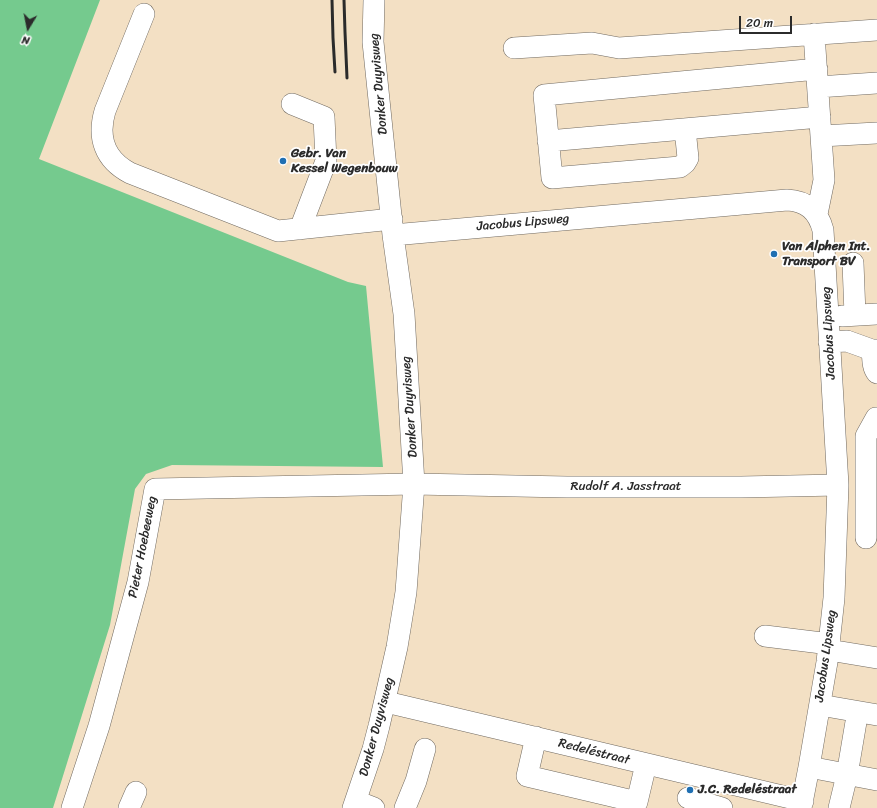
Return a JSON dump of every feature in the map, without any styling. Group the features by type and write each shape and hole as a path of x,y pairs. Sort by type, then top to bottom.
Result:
{"street":[{"name":"Donker Duyvisweg","path":"361,806 373,749 386,702 397,647 406,592 414,484 404,314 393,227 374,42 374,0"},
{"name":"Jacobus Lipsweg","path":"144,14 103,120 103,139 110,156 122,169 130,173 278,232 300,229 393,227 788,200 796,200 804,203 816,214 821,221 823,230 838,485 834,598 829,647 802,805"},
{"path":"514,48 592,43 619,48 877,30"},
{"path":"814,34 824,180 816,214"},
{"path":"685,129 688,158 680,167 552,178 544,95 817,78 877,83"},
{"path":"292,104 324,117 326,161 300,229"},
{"path":"548,141 685,129 820,127 877,133"},
{"path":"853,263 855,315"},
{"path":"828,316 877,314"},
{"path":"829,342 847,341 875,350 873,365 877,373"},
{"path":"836,538 872,538 871,468 866,436 877,418"},
{"name":"Rudolf A. Jasstraat","path":"414,484 567,487 741,487 838,485"},
{"name":"Pieter Hoebeeweg","path":"72,808 99,726 138,582 155,489 414,484"},
{"path":"765,636 829,647 877,658"},
{"name":"Redeléstraat","path":"386,702 646,764 802,805"},
{"path":"820,705 867,715 847,775 839,808"},
{"path":"536,737 527,776 637,802 646,764"},
{"path":"405,808 416,782 425,749"},
{"path":"809,767 877,780"},
{"path":"688,798 722,808"}],"green space":[{"path":"0,0 100,0 39,159 348,282 366,286 383,467 172,465 146,474 135,489 110,625 53,808 0,808"}],"railway":[{"path":"332,0 335,72"},
{"path":"344,0 347,78"}],"place":[{"name":"Gebr. Van Kessel Wegenbouw","path":"283,161"},
{"name":"Van Alphen Int. Transport BV","path":"774,254"},
{"name":"J.C. Redeléstraat","path":"690,790"}]}
